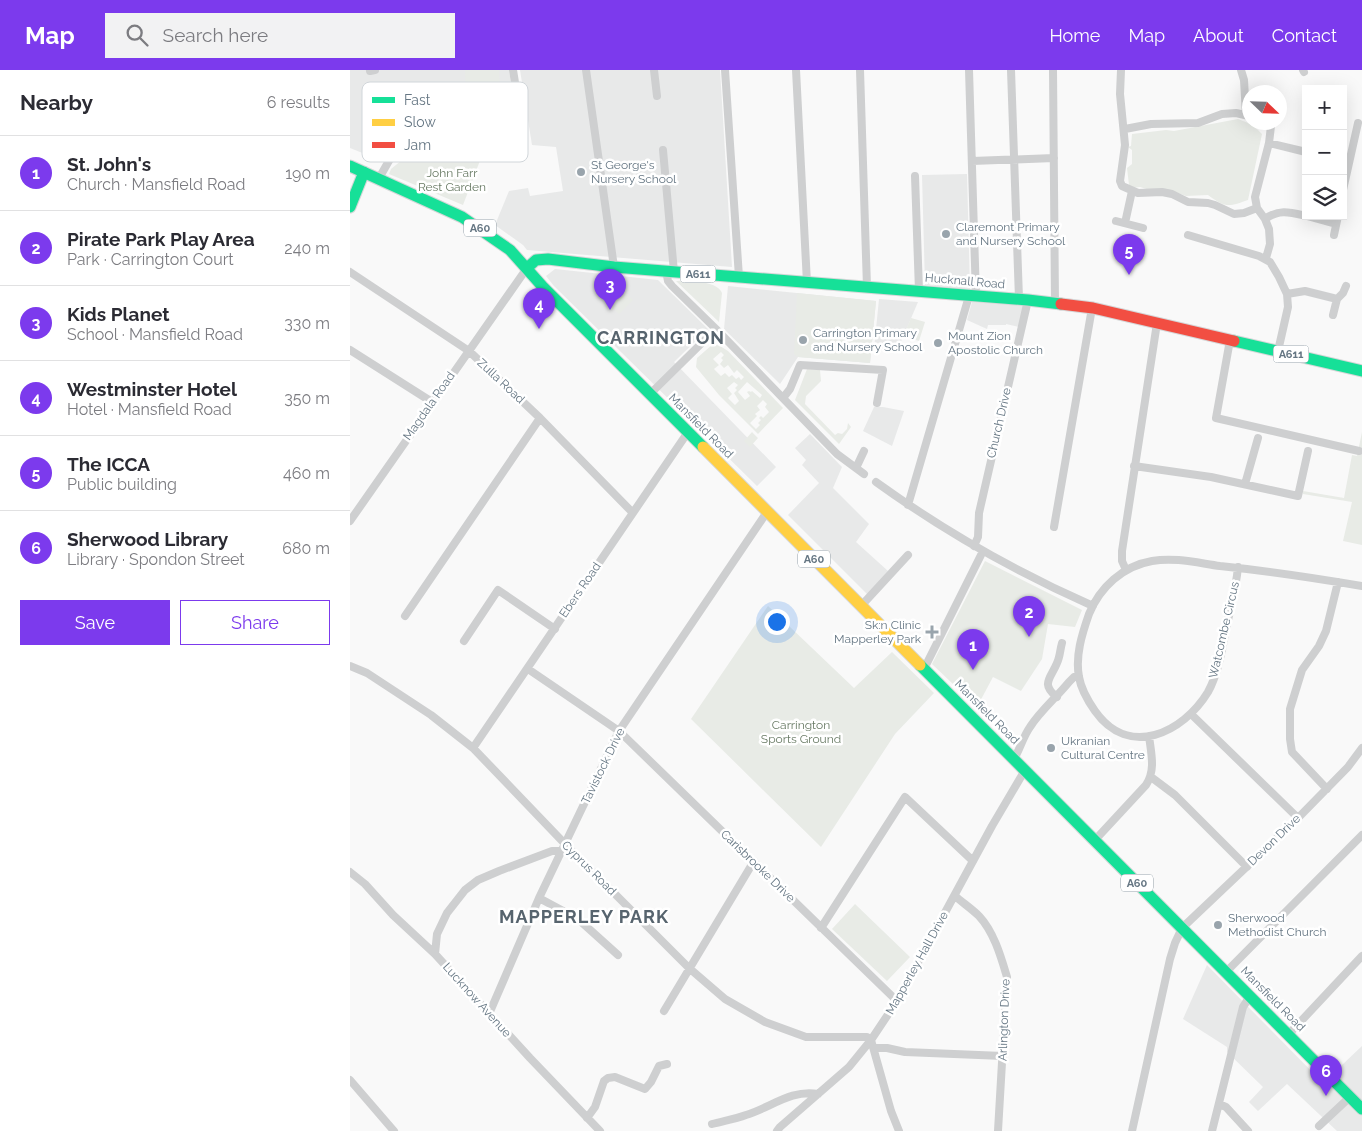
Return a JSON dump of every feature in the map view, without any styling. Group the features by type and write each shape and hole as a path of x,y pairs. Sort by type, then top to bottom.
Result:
{"main road":[{"name":"Mansfield Road","path":"350,166 462,217 493,236 513,253 539,283 1362,1108"},
{"path":"350,207 364,172"},
{"name":"Hucknall Road","path":"513,253 536,260 548,259 559,262 670,272 1024,300 1092,308 1362,371"},
{"path":"527,268 536,260"},
{"name":"Hucknall Road","path":"527,268 543,268 559,262"}],"street":[{"path":"586,70 614,267"},
{"path":"654,70 657,96"},
{"path":"724,70 739,277"},
{"path":"796,70 807,282"},
{"path":"860,70 867,287"},
{"path":"908,505 972,296 972,162 969,70"},
{"name":"Church Drive","path":"974,546 978,537 979,513 1024,300 1014,160 1011,70"},
{"path":"1053,70 1055,303"},
{"path":"1121,70 1120,94 1125,145 1120,181 1122,186 1138,193 1162,192 1172,194 1188,202 1215,205 1234,214 1244,213 1257,208"},
{"path":"1241,70 1245,85"},
{"path":"1124,129 1151,124 1198,123 1222,114 1242,115"},
{"path":"1347,158 1358,123"},
{"path":"1266,258 1270,244 1268,229 1265,219 1257,208 1255,197 1271,130"},
{"path":"1269,143 1302,151"},
{"path":"663,150 670,272 668,281 811,428 845,461 864,474"},
{"path":"972,162 1054,158"},
{"path":"378,180 388,162"},
{"path":"915,176 919,291"},
{"path":"1125,223 1132,191"},
{"path":"1265,219 1278,211 1302,215"},
{"path":"1334,235 1337,220"},
{"path":"1116,221 1143,228"},
{"path":"1188,235 1266,258 1279,277 1287,294 1288,307 1278,351"},
{"name":"Magdala Road","path":"350,521 527,268"},
{"name":"Zulla Road","path":"350,272 469,351 540,418 632,512"},
{"path":"1333,315 1337,299 1343,293 1346,286"},
{"path":"1287,294 1306,291 1337,299"},
{"path":"1046,517 1054,523 1092,308"},
{"path":"1126,570 1122,561 1122,551 1157,323"},
{"path":"650,394 716,329"},
{"path":"1230,340 1216,418 1359,451"},
{"path":"350,350 432,402"},
{"path":"782,398 790,389 800,365 884,370 877,403"},
{"path":"405,616 540,418"},
{"name":"Ebers Road","path":"473,748 688,432"},
{"path":"1245,484 1258,438"},
{"path":"856,468 864,451"},
{"path":"1134,466 1211,477 1298,496 1308,451"},
{"path":"876,482 908,505 974,546 1045,585 1093,606"},
{"name":"Tavistock Drive","path":"489,1014 539,898 620,731 767,512"},
{"path":"924,669 983,551"},
{"path":"861,606 908,555"},
{"name":"Watcombe Circus","path":"1164,559 1238,567 1215,674 1209,690 1191,714 1172,729 1160,735 1130,736 1107,725 1090,704 1079,676 1078,654 1083,631 1093,606 1102,591 1126,570 1151,561 1164,559"},
{"path":"1238,567 1362,586"},
{"path":"1327,789 1292,752 1290,709 1302,670 1319,646 1326,631 1338,582"},
{"path":"464,641 498,590 555,629"},
{"path":"1057,697 1047,687 1060,662 1062,644"},
{"name":"Cyprus Road","path":"350,666 366,673 431,715 473,748 564,848 689,968 725,999 745,1012 788,1031 806,1036 867,1037 871,1040"},
{"name":"Carisbrooke Drive","path":"528,669 620,731 897,1001"},
{"path":"1014,759 1028,729 1038,716 1074,677 1079,676"},
{"path":"1191,714 1298,818"},
{"path":"1095,840 1146,785 1151,777 1149,736"},
{"name":"Devon Drive","path":"1182,928 1327,789 1348,767 1362,748"},
{"name":"Mapperley Hall Drive","path":"777,1131 849,1067 871,1040 897,1001 1025,770"},
{"path":"1151,777 1175,795 1247,867"},
{"path":"821,928 905,798 973,861"},
{"path":"1226,972 1362,835"},
{"path":"435,954 437,934 447,913 465,890 478,880 499,871 564,848"},
{"path":"664,1011 754,862"},
{"name":"Lucknow Avenue","path":"350,872 365,884 393,915 435,954 600,1131"},
{"name":"Arlington Drive","path":"955,896 979,916 987,926 1007,977 998,1131"},
{"path":"539,898 578,919 618,955"},
{"path":"1132,1131 1170,959 1174,943 1182,928"},
{"path":"1288,1035 1362,956"},
{"path":"1212,1131 1243,1007 1250,996"},
{"path":"871,1040 890,1111 899,1131"},
{"path":"874,1048 887,1048 905,1052 1003,1056"},
{"path":"587,1118 595,1107 604,1081 608,1078 615,1077 645,1089 659,1066 667,1064"},
{"path":"352,1086 391,1130"},
{"path":"712,1124 748,1115 782,1098 812,1093 818,1094"},
{"path":"1319,1126 1350,1096"},
{"path":"1219,1104 1226,1107 1248,1131"}],"shaded area":[{"path":"350,70 509,70 511,82 362,82 362,153 350,148"},
{"path":"520,70 720,70 732,267 527,250 495,225 509,191 528,188 530,196 563,191 556,147 532,145 528,120 528,82 522,82"},
{"name":"Claremont Primary and Nursery School","path":"967,174 970,289 925,285 922,175"},
{"path":"555,269 658,280 708,329 674,362 776,467 757,486 554,286 546,276"},
{"name":"Carrington Primary and Nursery School","path":"728,286 876,301 870,363 798,357 780,384 724,329"},
{"path":"879,299 918,302 897,351 874,349"},
{"path":"972,302 1024,306 1019,327 1006,324 988,325 987,329 967,320"},
{"path":"874,407 904,411 892,446 863,431"},
{"path":"810,434 842,467 833,488 869,524 856,542 888,571 868,595 788,515 819,483 802,465 806,460 795,448"},
{"path":"1207,965 1323,1083 1362,1046 1362,1131 1337,1131 1287,1084 1258,1111 1249,1102 1263,1087 1227,1052 1227,1047 1183,1019"}],"green space":[{"path":"465,70 499,70 499,82 465,82"},
{"path":"1238,119 1242,121 1242,130 1258,130 1262,134 1248,200 1227,205 1208,195 1186,196 1170,190 1156,192 1140,187 1132,188 1129,185 1127,168 1132,164 1132,150 1128,147 1131,146 1132,134 1166,130 1174,131"},
{"name":"John Farr Rest Garden","path":"400,162 479,162 463,205 389,174 391,169"},
{"path":"676,281 702,282 719,289 722,293 719,322"},
{"path":"620,286 633,300 619,314 605,300"},
{"path":"797,293 876,301 870,363 798,357 794,354"},
{"path":"911,318 925,322 919,341 903,336"},
{"path":"713,344 720,346 728,351 783,408 758,434 719,395 696,367 697,358","holes":["721,352 724,355 721,358 723,360 720,364 724,368 728,365 734,373 737,370 744,377 741,380 739,377 736,379 732,375 729,377 725,373 721,376 714,369 719,365 713,359","734,382 738,385 734,393 739,401 735,405 728,398 732,394 727,388","747,382 762,395 760,398 752,391 749,391 747,392 750,396 745,400 738,392","763,400 767,404 765,407 769,412 763,418 761,416 759,418 761,420 758,423 760,425 756,429 750,423 757,416 755,414 760,410 757,406"]},
{"path":"807,369 820,370 821,381 806,396 805,404 835,435 838,433 842,434 847,429 848,423 851,427 839,444 795,400"},
{"path":"752,432 758,438 750,447 744,441"},
{"path":"1362,432 1362,545 1343,541 1352,502 1303,494 1303,491 1344,498 1352,455 1357,456"},
{"path":"985,561 1082,610 1075,627 1048,624 1042,659 1021,691 993,677 977,707 932,664"},
{"name":"Carrington Sports Ground","path":"768,606 854,688 892,652 934,693 895,734 821,847 691,719"},
{"path":"855,904 910,957 887,981 832,929"}],"traffic: fast":[{"path":"350,166 462,217 510,250 543,287 703,447"},
{"path":"350,207 364,172"},
{"path":"527,268 536,260 548,259 614,267 1061,304"},
{"path":"1234,341 1362,371"},
{"path":"920,665 1362,1109"}],"traffic: slow":[{"path":"703,447 920,665"}],"traffic: jam":[{"path":"1061,304 1093,308 1234,341"}],"place":[{"name":"St George's Nursery School","path":"581,172"},
{"name":"Claremont Primary and Nursery School","path":"946,234"},
{"name":"The ICCA","path":"1129,275"},
{"name":"Kids Planet","path":"610,310"},
{"name":"Westminster Hotel","path":"539,329"},
{"name":"Carrington Primary and Nursery School","path":"803,340"},
{"name":"Mount Zion Apostolic Church","path":"938,343"},
{"name":"Sk:n Clinic Mapperley Park","path":"932,632"},
{"name":"Pirate Park Play Area","path":"1029,637"},
{"name":"St. John's","path":"973,670"},
{"name":"Ukranian Cultural Centre","path":"1051,748"},
{"name":"Sherwood Methodist Church","path":"1218,925"},
{"name":"Sherwood Library","path":"1326,1096"}],"district":[{"name":"CARRINGTON","path":"661,337"},
{"name":"MAPPERLEY PARK","path":"584,916"}]}
